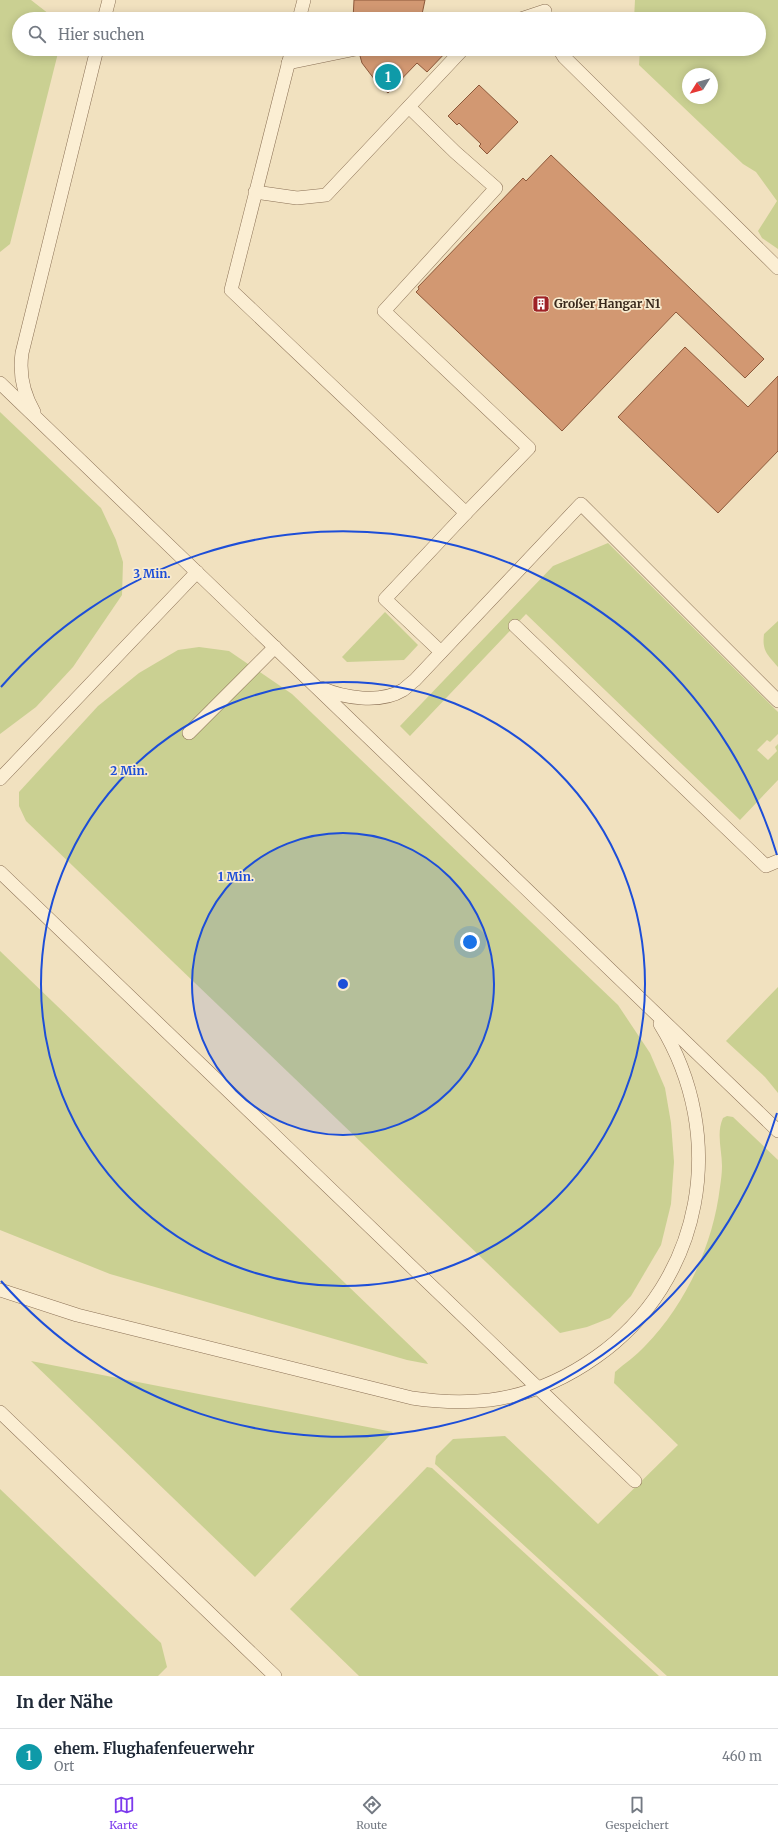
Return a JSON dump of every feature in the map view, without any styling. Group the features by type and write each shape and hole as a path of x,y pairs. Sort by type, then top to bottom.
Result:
{"lane":[{"path":"106,12 109,0"},
{"path":"301,12 304,0"},
{"path":"42,423 28,402 24,388 21,369 22,353 95,56"},
{"path":"290,56 231,290 466,513"},
{"path":"288,63 322,56"},
{"path":"255,192 296,198 326,195 456,56"},
{"path":"564,56 776,264"},
{"path":"409,107 455,152 496,188 384,311 529,448 385,599 441,652"},
{"path":"0,383 778,1131"},
{"path":"308,679 318,687 335,694 353,697 387,696 402,690 415,680 581,504 778,701"},
{"path":"0,779 196,572"},
{"path":"515,626 766,866 778,862"},
{"path":"189,733 275,647"},
{"path":"0,872 635,1481"},
{"path":"0,1290 77,1315 412,1398 434,1401 470,1402 512,1396 553,1382 586,1364 607,1349 629,1330 654,1301 667,1280 676,1262 689,1228 697,1191 699,1162 698,1126 695,1109 682,1068 673,1046 644,1002"},
{"path":"0,1412 275,1676"}],"green space":[{"path":"0,0 31,0 46,12 12,12 12,56 57,56 10,244 0,252"},
{"path":"635,0 778,0 778,249 762,238 758,231 777,201 756,172 743,164 639,65 640,56 766,56 766,12 634,12"},
{"path":"0,412 101,508 116,540 123,562 122,595 73,667 36,707 0,734"},
{"path":"608,543 778,712 778,734 770,742 767,740 757,750 768,760 777,751 775,747 778,744 778,780 740,820 526,614 410,736 400,726 553,566"},
{"path":"385,612 418,645 404,660 347,662 342,657"},
{"path":"778,621 778,667 766,652 764,634"},
{"path":"199,647 229,651 292,694 618,1005 650,1053 665,1088 671,1123 674,1162 671,1204 661,1245 631,1296 610,1318 587,1327 560,1333 26,821 19,806 19,792 98,706 139,673 178,650"},
{"path":"0,951 428,1364 407,1360 110,1274 0,1230"},
{"path":"778,987 778,1093 765,1077 726,1041"},
{"path":"727,1116 733,1117 778,1160 778,1676 667,1676 435,1464 436,1456 453,1439 505,1436 598,1524 678,1445 614,1383 615,1372 642,1350 673,1312 685,1293 704,1252 711,1230 721,1182 722,1160 720,1130 723,1118"},
{"path":"31,1361 393,1432 255,1577"},
{"path":"427,1467 432,1468 659,1676 359,1676 290,1609"},
{"path":"0,1489 161,1643 167,1667 158,1676 0,1676"}],"building":[{"path":"354,0 425,0 422,12 353,12"},
{"path":"360,56 442,56 427,72 417,63 388,93 378,84 362,63"},
{"path":"479,85 518,122 487,154 479,146 481,144 459,123 457,125 448,116"},
{"name":"Großer Hangar N1","path":"551,155 764,359 745,378 676,312 562,431 416,292 419,289 418,287 523,178 526,181"},
{"path":"685,347 748,407 778,376 778,451 718,513 618,417"}],"place":[{"name":"ehem. Flughafenfeuerwehr","path":"388,77"},
{"name":"Großer Hangar N1","path":"541,304"}]}
